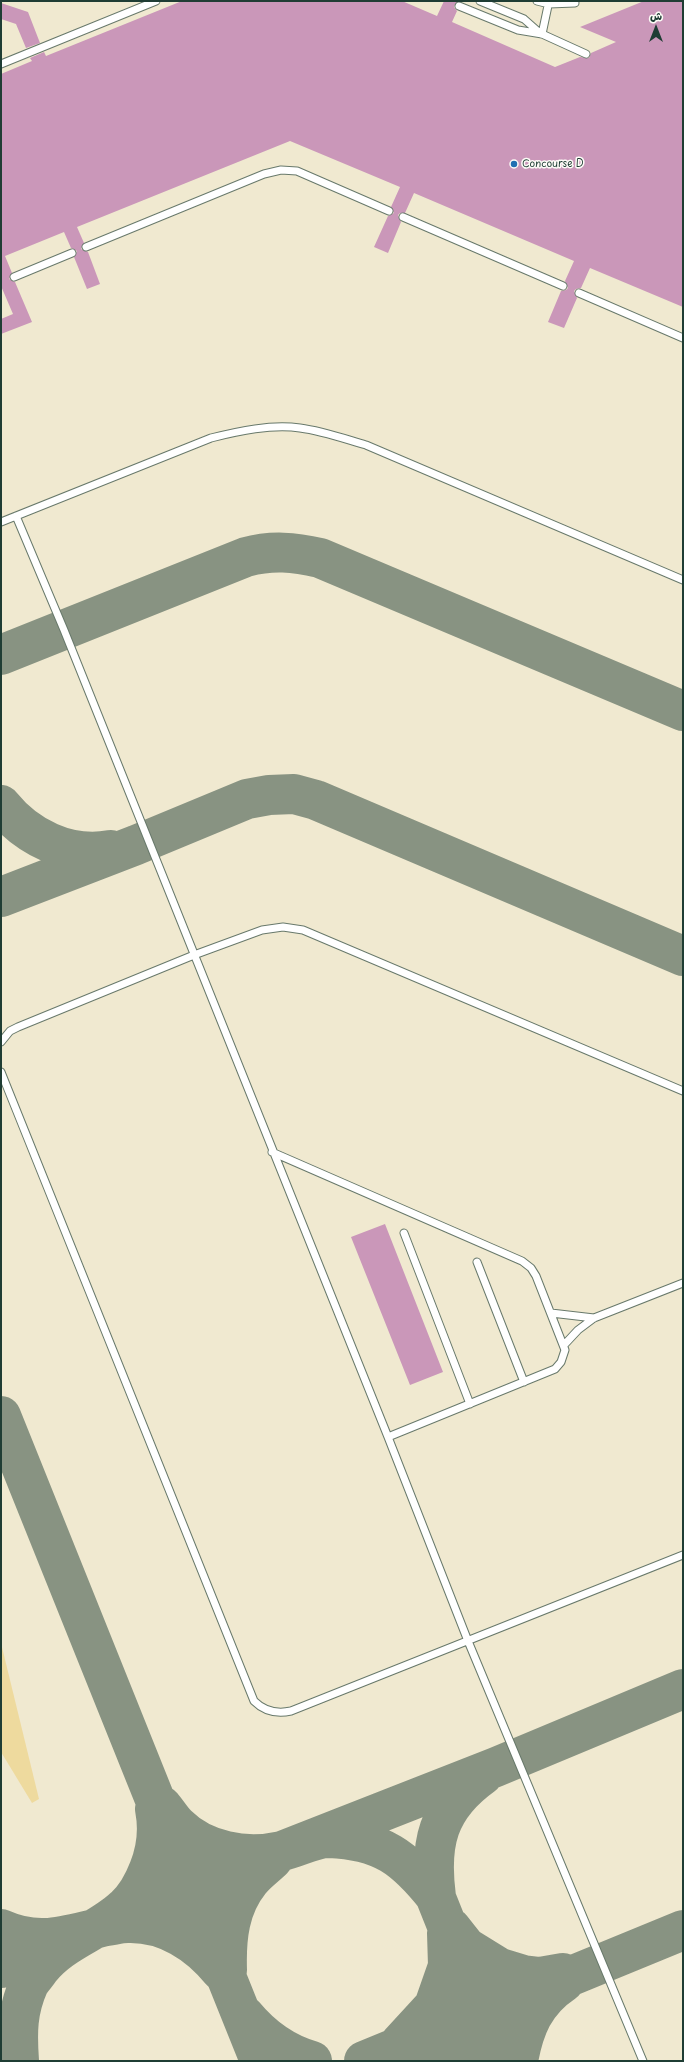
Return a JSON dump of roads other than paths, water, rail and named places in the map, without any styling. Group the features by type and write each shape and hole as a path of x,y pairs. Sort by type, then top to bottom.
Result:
{"lane":[{"path":"1,64 156,1"},
{"path":"480,1 524,19 542,34"},
{"path":"537,1 575,2"},
{"path":"542,34 549,2"},
{"path":"459,6 518,30 542,34 586,54"},
{"path":"86,247 264,174 281,170 304,173 390,211"},
{"path":"403,217 563,286"},
{"path":"14,277 72,253"},
{"path":"579,293 683,338"},
{"path":"1,522 211,438 248,430 298,428 315,431 366,445 683,580"},
{"path":"16,516 64,630 272,1152 388,1437 468,1641 643,2061"},
{"path":"1,1042 10,1031 18,1027 194,955 272,928 293,928 303,930 683,1091"},
{"path":"1,1072 254,1701 269,1711 284,1713 291,1711 683,1555"},
{"path":"272,1152 522,1261 532,1268 536,1276 564,1345 564,1355 555,1369 388,1437"},
{"path":"404,1233 470,1404"},
{"path":"476,1262 524,1382"},
{"path":"564,1345 578,1330 594,1318 683,1283"},
{"path":"551,1313 594,1318"}],"place":[{"name":"Concourse D","path":"514,164"}]}
